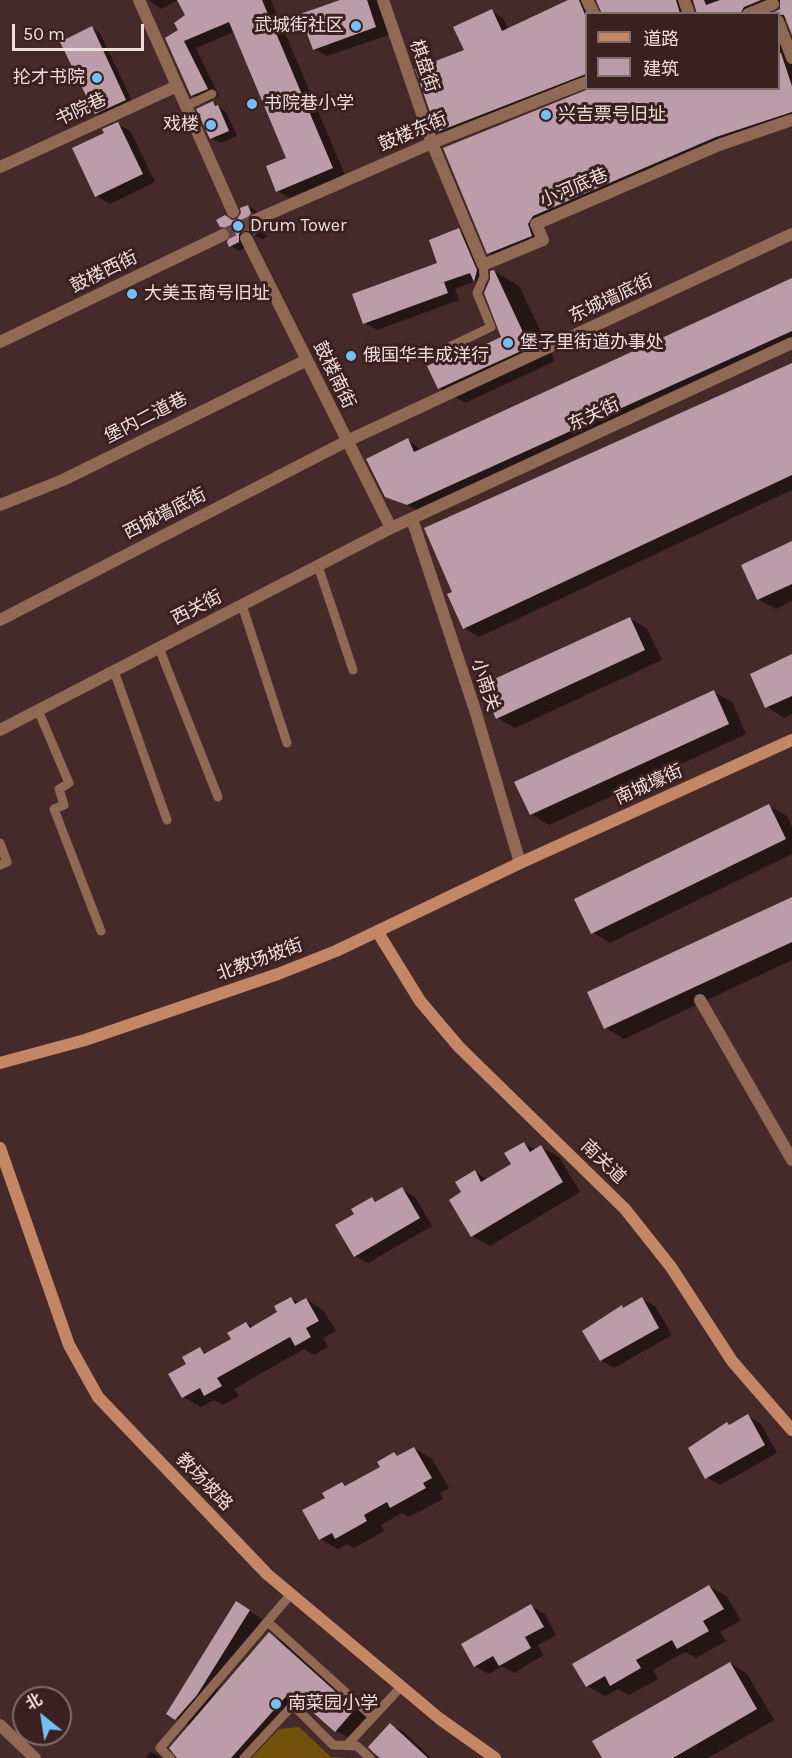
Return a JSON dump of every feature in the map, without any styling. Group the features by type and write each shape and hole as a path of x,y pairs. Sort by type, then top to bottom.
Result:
{"street":[{"path":"139,0 233,212"},
{"name":"棋盘街","path":"383,0 432,143"},
{"path":"754,12 774,6"},
{"path":"780,26 792,58"},
{"name":"鼓楼东街","path":"255,220 432,143 585,82"},
{"name":"书院巷","path":"0,167 177,86"},
{"name":"小河底巷","path":"483,265 543,240 536,224 719,146 792,120"},
{"path":"432,143 483,265"},
{"name":"东城墙底街","path":"347,441 792,234"},
{"name":"鼓楼西街","path":"0,342 224,235"},
{"name":"鼓楼南街","path":"246,238 391,528"},
{"name":"东关街","path":"412,519 792,343"},
{"name":"堡内二道巷","path":"0,505 63,480 307,360"},
{"name":"西城墙底街","path":"0,620 347,441"},
{"name":"西关街","path":"0,730 412,519"},
{"name":"小南关","path":"412,519 475,710 520,863"},
{"name":"南城壕街","path":"520,863 792,740"},
{"name":"北教场坡街","path":"0,1063 85,1041 278,974 377,931 520,863"},
{"name":"南关道","path":"377,931 420,1001 459,1047 626,1209 671,1267 732,1361 792,1430"},
{"path":"700,1000 792,1160"},
{"name":"教场坡路","path":"0,1148 69,1345 98,1397 267,1574 440,1719 492,1757"},
{"path":"0,1725 28,1756"}],"lane":[{"path":"186,106 212,94"},
{"path":"426,358 491,327 477,293 483,277 483,265"},
{"path":"318,566 354,670"},
{"path":"242,605 287,743"},
{"path":"159,648 218,797"},
{"path":"114,671 167,820"},
{"path":"38,710 69,783 59,789 64,805 54,809 101,931"},
{"path":"0,843 7,862 0,865"},
{"path":"170,1758 160,1748 269,1623 291,1594"},
{"path":"269,1623 373,1717"},
{"path":"347,1745 401,1687"},
{"path":"244,1758 292,1705 333,1745 357,1746 370,1758"}],"shaded area":[{"path":"299,1727 331,1757 347,1758 251,1758 279,1729"}],"building":[{"path":"177,0 262,0 333,168 276,192 266,166 286,158 229,22 184,41 208,89 191,96 165,38 178,30 174,23 185,15"},
{"name":"武城街社区","path":"340,0 367,0 376,27 313,50 300,14"},
{"path":"568,0 579,0 585,15 585,74 437,132 415,69 464,50 453,27 492,9 502,31"},
{"path":"596,0 676,0 679,12 601,12"},
{"path":"693,0 704,0 706,5 720,0 761,0 744,7 741,12 696,12"},
{"path":"780,0 792,0 792,35 784,15 775,12 780,9"},
{"path":"92,26 126,100 95,114 60,42"},
{"path":"780,53 792,86 792,112 716,137 533,216 528,224 532,236 487,254 443,148 586,90 780,90"},
{"path":"213,101 215,106 218,105 229,131 210,139 196,109"},
{"path":"118,122 143,174 95,197 72,148 104,133 102,129"},
{"name":"Drum Tower","path":"248,205 251,213 247,219 248,224 260,231 254,235 250,231 243,230 239,234 239,242 229,247 227,242 231,232 227,228 220,227 216,220 225,215 232,220 237,219 241,213 240,208"},
{"path":"459,228 477,270 474,282 470,273 444,282 448,293 363,324 352,294 437,263 429,240"},
{"name":"堡子里街道办事处","path":"494,270 530,347 438,389 427,366 448,356 450,361 501,337 484,293 490,279 490,271"},
{"path":"792,278 792,331 407,505 385,497 366,459 408,438 414,452"},
{"path":"792,363 792,475 463,629 447,594 452,592 424,528"},
{"path":"792,541 792,584 757,600 741,565"},
{"path":"630,617 645,650 496,719 481,685"},
{"path":"792,654 792,696 765,708 750,674"},
{"path":"714,690 729,724 530,815 514,782"},
{"path":"769,804 786,839 591,934 574,899"},
{"path":"792,897 792,942 604,1029 587,992"},
{"path":"524,1142 530,1152 541,1145 563,1182 471,1237 449,1200 461,1192 455,1182 475,1170 481,1182 511,1164 504,1153"},
{"path":"402,1187 420,1218 354,1257 335,1225 354,1214 351,1209 372,1197 375,1202"},
{"path":"291,1297 295,1304 306,1298 319,1321 306,1328 311,1337 295,1346 290,1337 217,1378 222,1386 204,1396 200,1388 182,1398 168,1374 186,1364 182,1357 200,1347 204,1354 231,1339 227,1333 246,1322 250,1328 277,1312 274,1306"},
{"path":"642,1297 659,1328 600,1361 582,1331 622,1305 623,1308"},
{"path":"748,1414 765,1445 705,1479 688,1448 727,1422 729,1425"},
{"path":"414,1447 432,1478 423,1483 426,1488 390,1508 387,1502 364,1515 367,1521 335,1539 332,1533 319,1540 302,1510 325,1498 322,1493 342,1482 345,1486 380,1467 377,1462 394,1452 397,1456"},
{"path":"709,1585 724,1609 703,1621 709,1631 677,1649 672,1640 636,1660 641,1668 610,1686 605,1676 586,1687 572,1664"},
{"path":"236,1601 250,1610 197,1695 175,1720 166,1714"},
{"path":"531,1604 544,1627 525,1637 531,1648 499,1666 493,1656 474,1667 461,1644"},
{"path":"269,1632 355,1709 335,1732 290,1692 231,1758 177,1758 169,1748"},
{"path":"730,1662 757,1709 673,1758 602,1758 592,1741"},
{"path":"390,1723 428,1758 380,1758 375,1754 368,1747"}],"tunnel":[{"path":"223,235 255,220"}],"place":[{"name":"武城街社区","path":"356,26"},
{"name":"抡才书院","path":"97,78"},
{"name":"书院巷小学","path":"252,104"},
{"name":"兴吉票号旧址","path":"546,115"},
{"name":"戏楼","path":"211,125"},
{"name":"Drum Tower","path":"238,226"},
{"name":"大美玉商号旧址","path":"132,294"},
{"name":"堡子里街道办事处","path":"508,343"},
{"name":"俄国华丰成洋行","path":"351,356"},
{"name":"南菜园小学","path":"276,1704"}]}
